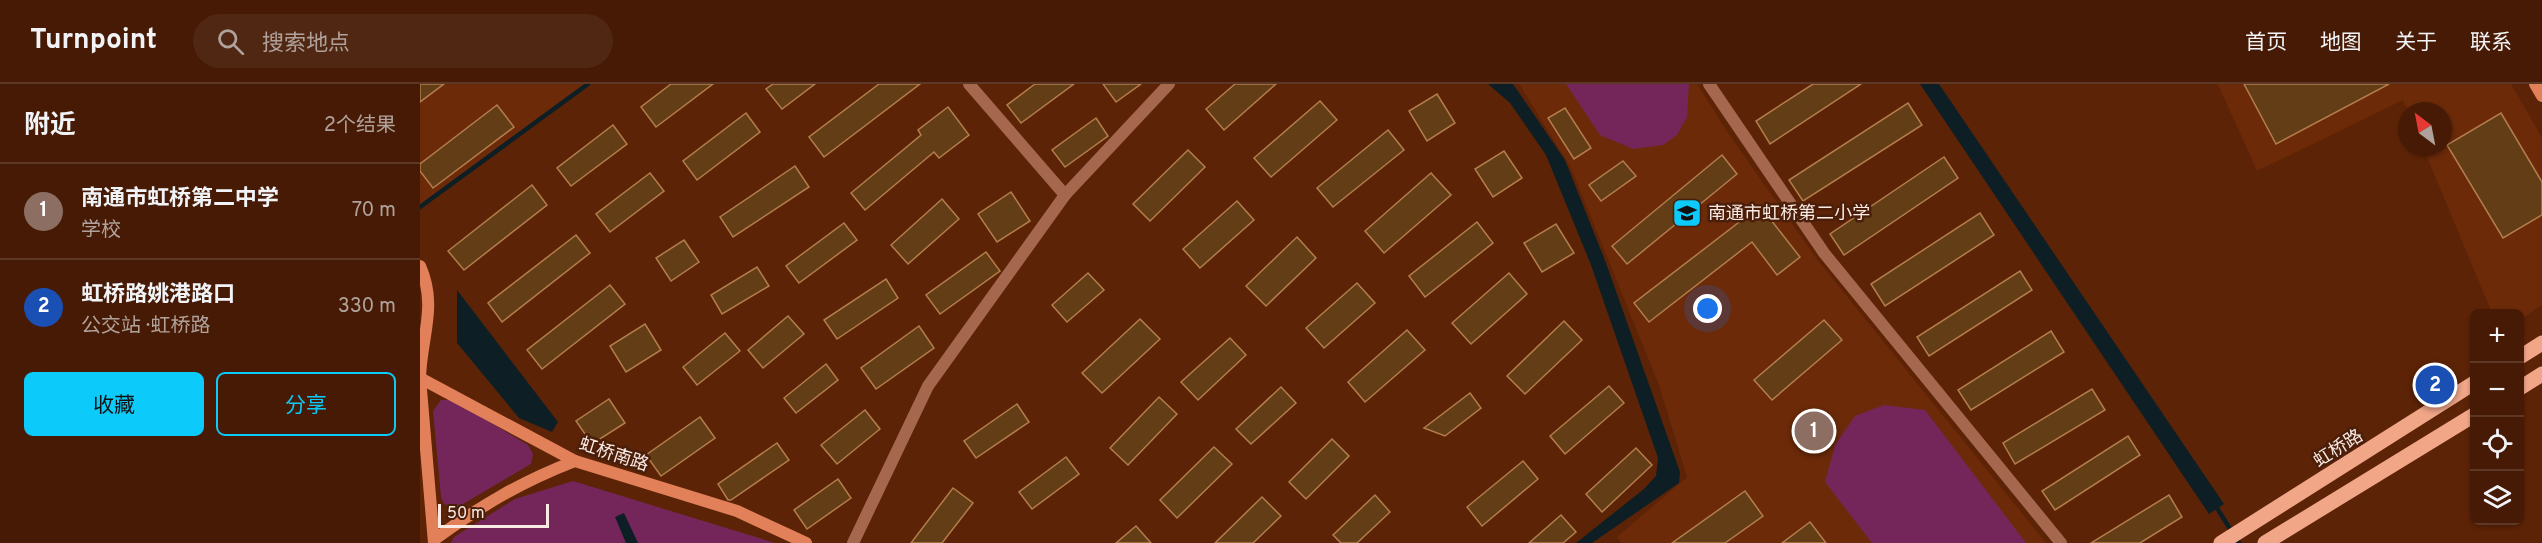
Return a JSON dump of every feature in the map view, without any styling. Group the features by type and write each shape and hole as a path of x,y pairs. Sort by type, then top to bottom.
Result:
{"main road":[{"path":"2524,354 2542,343"},
{"path":"2524,385 2542,374"},
{"name":"虹桥路","path":"2222,542 2470,386"},
{"path":"2265,543 2473,417"}],"street":[{"path":"969,84 1065,195"},
{"path":"853,543 928,387 1065,195 1169,84"},
{"path":"1709,84 1824,253 2061,543"},
{"path":"2535,84 2542,96"},
{"path":"420,266 427,281 430,317 421,353 420,378 435,541"},
{"name":"虹桥南路","path":"420,378 575,461 736,511 806,543"},
{"path":"435,541 482,505 534,477 575,461"}],"shaded area":[{"path":"420,84 588,84 420,207"},
{"path":"1519,84 1697,84 1728,133 1816,258 2046,543 1621,543 1617,537 1687,477 1659,385 1571,168"},
{"path":"1566,84 1689,84 1687,117 1677,135 1663,145 1633,149 1600,135"},
{"path":"2218,84 2511,84 2542,138 2542,305 2524,317 2524,309 2490,309 2427,156 2452,156 2452,102 2404,102 2403,100 2257,171"},
{"path":"441,400 453,400 528,445 533,454 531,464 458,507 449,507 441,497 433,411"},
{"path":"1884,405 1925,410 2026,543 1872,543 1825,482 1835,445 1855,416"},
{"path":"573,481 775,543 451,543 454,537 515,499"}],"water":[{"path":"1488,84 1513,84 1565,160 1606,263 1680,472 1679,483 1592,543 1576,543 1644,489 1656,476 1658,458 1591,265 1546,155 1510,103"},
{"path":"1920,84 1939,84 2224,504 2209,514"},
{"path":"457,290 558,422 552,432 519,418 457,343"},
{"path":"624,513 638,543 626,543 615,517"}],"building":[{"path":"420,84 444,84 420,102"},
{"path":"671,84 713,84 656,127 641,107"},
{"path":"773,84 815,84 782,109 766,89"},
{"path":"879,84 920,84 824,157 809,137"},
{"path":"1035,84 1074,84 1021,123 1007,105"},
{"path":"1103,84 1141,84 1116,102"},
{"path":"1235,84 1276,84 1224,130 1206,109"},
{"path":"1813,84 1861,84 1770,144 1756,121"},
{"path":"2244,84 2389,84 2276,144"},
{"path":"1437,94 1455,123 1427,141 1409,111"},
{"path":"1320,101 1337,120 1271,177 1254,158"},
{"path":"1908,103 1922,125 1803,201 1789,180"},
{"path":"497,105 514,127 433,188 420,171 420,164"},
{"path":"948,107 969,135 939,158 934,152 865,210 851,193 921,135 918,130"},
{"path":"1565,108 1591,148 1574,159 1548,118"},
{"path":"746,113 760,132 697,180 683,161"},
{"path":"2501,113 2542,182 2542,215 2503,238 2452,153 2452,142"},
{"path":"1096,118 1108,136 1065,167 1052,150"},
{"path":"613,125 627,144 571,186 557,168"},
{"path":"1388,130 1404,150 1333,207 1317,188"},
{"path":"1188,150 1205,167 1150,221 1133,204"},
{"path":"1504,151 1522,178 1493,197 1475,169"},
{"path":"1722,155 1737,174 1627,264 1612,246"},
{"path":"1944,157 1958,178 1844,255 1830,234"},
{"path":"1623,161 1636,176 1601,201 1589,185"},
{"path":"795,166 809,187 733,237 720,217"},
{"path":"650,173 664,191 610,232 596,214"},
{"path":"1431,173 1451,195 1384,253 1365,231"},
{"path":"532,185 547,205 464,270 448,251"},
{"path":"1011,192 1030,221 997,242 978,214"},
{"path":"942,199 959,219 908,264 891,245"},
{"path":"1237,201 1254,220 1200,268 1183,249"},
{"path":"1760,206 1800,257 1777,275 1752,242 1649,322 1634,303"},
{"path":"1980,213 1994,235 1885,306 1871,284"},
{"path":"1477,222 1493,243 1425,297 1409,276"},
{"path":"844,223 857,240 799,283 786,266"},
{"path":"1556,224 1574,253 1542,272 1524,243"},
{"path":"576,235 590,253 502,322 488,303"},
{"path":"1297,237 1316,258 1266,306 1246,286"},
{"path":"684,240 699,262 671,281 656,258"},
{"path":"986,252 1000,271 940,314 926,295"},
{"path":"757,267 769,286 722,314 711,295"},
{"path":"2020,271 2032,290 1929,356 1917,337"},
{"path":"1088,273 1104,290 1067,322 1052,305"},
{"path":"1509,273 1527,294 1471,344 1452,323"},
{"path":"886,279 898,298 837,339 824,320"},
{"path":"1357,283 1375,303 1324,348 1306,328"},
{"path":"610,285 625,304 542,369 527,350"},
{"path":"788,316 804,334 763,368 748,350"},
{"path":"1140,319 1160,339 1102,393 1082,373"},
{"path":"1824,320 1842,340 1772,400 1754,380"},
{"path":"1564,321 1582,340 1525,394 1507,376"},
{"path":"645,324 661,350 626,372 610,346"},
{"path":"919,326 934,348 876,389 861,368"},
{"path":"1407,330 1425,350 1365,402 1348,382"},
{"path":"2051,331 2064,352 1971,410 1958,390"},
{"path":"725,333 740,351 697,385 683,367"},
{"path":"1230,338 1246,355 1198,400 1181,382"},
{"path":"826,364 838,380 796,413 784,398"},
{"path":"1609,386 1624,403 1565,454 1550,436"},
{"path":"1281,387 1296,403 1251,444 1236,429"},
{"path":"2092,389 2105,410 2015,464 2003,443"},
{"path":"1470,393 1481,408 1445,436 1424,428"},
{"path":"1159,397 1177,414 1128,465 1110,448"},
{"path":"609,399 625,423 592,444 576,421"},
{"path":"1017,404 1029,422 976,458 964,441"},
{"path":"865,410 880,429 837,464 821,445"},
{"path":"700,417 715,438 661,476 646,455"},
{"path":"2128,436 2140,455 2055,510 2042,491"},
{"path":"1332,439 1349,456 1306,499 1289,482"},
{"path":"777,443 789,460 728,500 718,484"},
{"path":"1214,447 1232,464 1177,518 1160,500"},
{"path":"1636,448 1652,465 1602,512 1586,494"},
{"path":"1066,457 1079,474 1032,509 1019,492"},
{"path":"1523,461 1538,479 1482,526 1467,507"},
{"path":"838,479 851,498 807,529 794,510"},
{"path":"953,488 973,503 942,543 911,543"},
{"path":"1745,491 1763,516 1725,543 1672,543"},
{"path":"1375,495 1390,512 1357,543 1341,543 1333,535"},
{"path":"2169,495 2182,517 2140,543 2091,543"},
{"path":"1262,497 1281,516 1253,543 1215,543"},
{"path":"1561,515 1576,532 1563,543 1529,543"},
{"path":"1810,522 1826,543 1782,543"},
{"path":"1136,526 1151,543 1116,543"}],"waterway":[{"path":"420,207 588,84"},
{"path":"2215,505 2239,543"}],"place":[{"name":"南通市虹桥第二小学","path":"1687,213"},
{"name":"虹桥路姚港路口","path":"2435,385"},
{"name":"南通市虹桥第二中学","path":"1814,431"}]}
